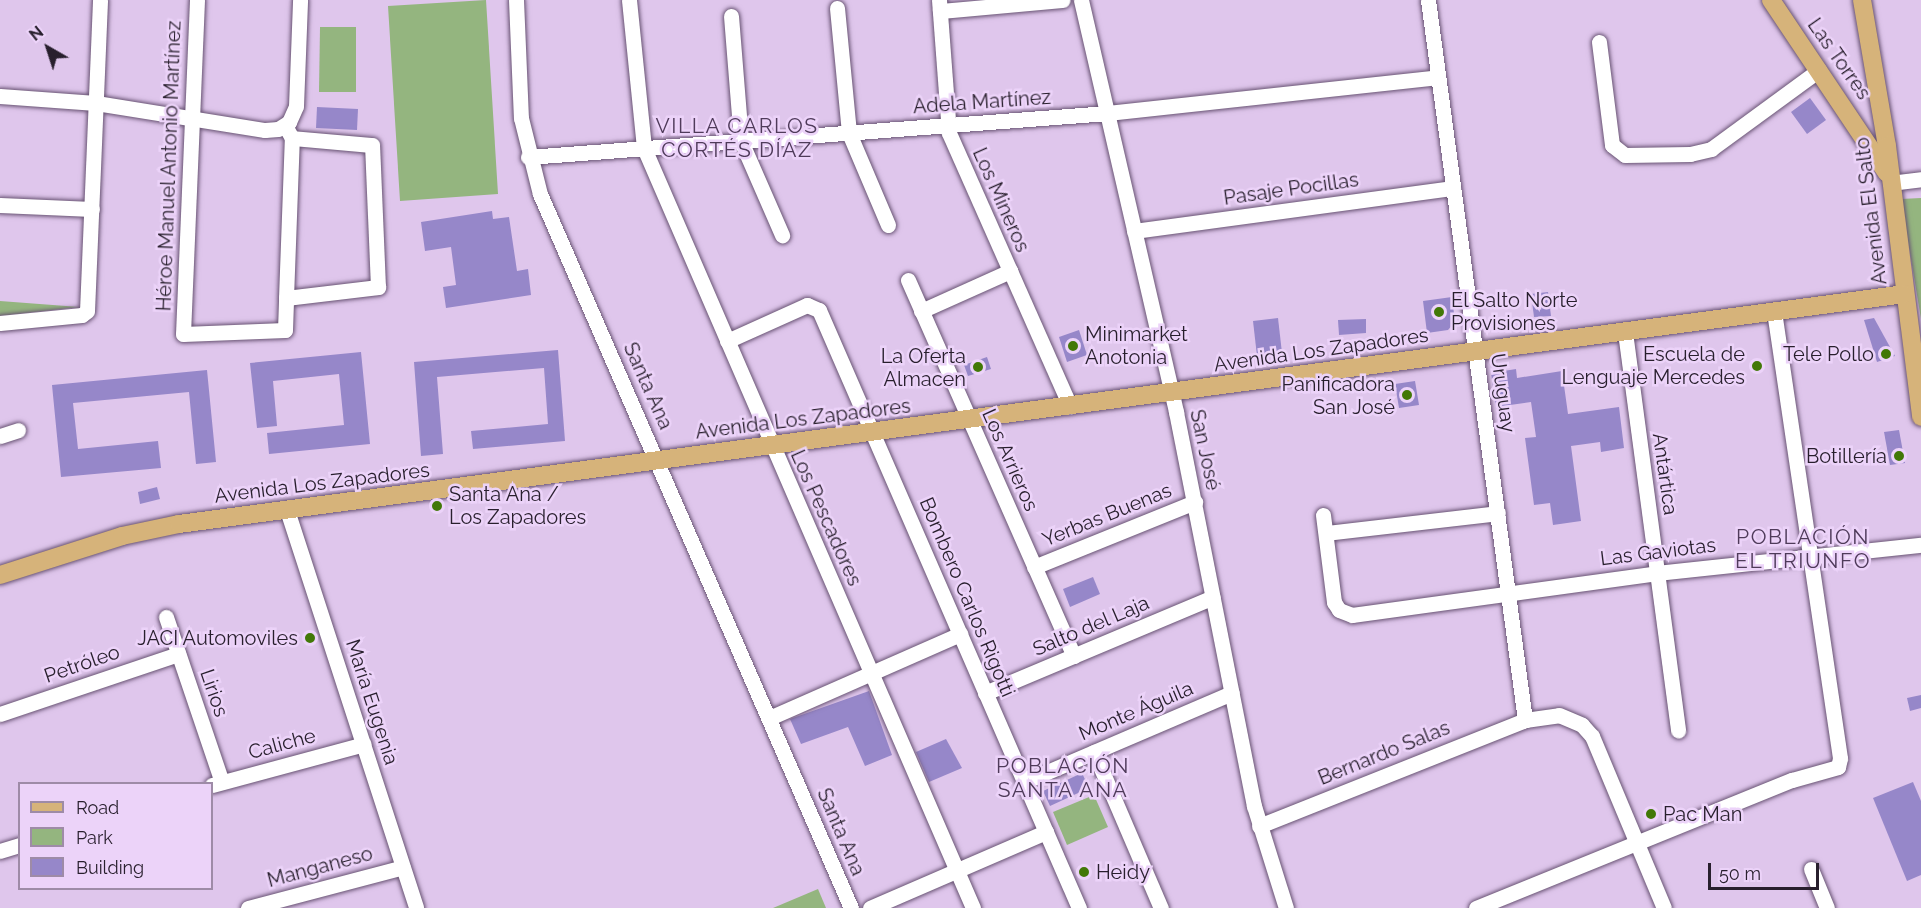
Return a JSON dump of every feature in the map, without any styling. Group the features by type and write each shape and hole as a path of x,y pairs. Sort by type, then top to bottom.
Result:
{"main road":[{"name":"Las Torres","path":"1771,0 1889,179"},
{"name":"Avenida El Salto","path":"1862,0 1887,146 1904,294 1917,354 1921,417"},
{"name":"Avenida Los Zapadores","path":"0,575 143,531 1904,294"}],"street":[{"path":"0,323 85,313 92,209 100,0"},
{"name":"Héroe Manuel Antonio Martínez","path":"196,0 183,334 285,330 286,298"},
{"path":"0,96 96,103 264,130 288,132 372,145 378,287 286,298 288,132 296,106 300,0"},
{"name":"Santa Ana","path":"516,0 521,117 528,157 540,194 851,908"},
{"name":"Los Pescadores","path":"629,0 644,148 973,908"},
{"path":"940,6 1063,0"},
{"name":"San José","path":"1081,0 1195,502 1259,826 1286,908"},
{"name":"Uruguay","path":"1428,0 1525,720"},
{"name":"Los Mineros","path":"940,6 947,125 1070,406"},
{"path":"837,8 849,133 888,225"},
{"path":"731,16 741,141 782,235"},
{"path":"1599,42 1612,145 1625,155 1690,154 1711,150 1819,70"},
{"name":"Adela Martínez","path":"528,157 1108,113 1438,77"},
{"path":"1889,179 1921,179"},
{"name":"Pasaje Pocillas","path":"1134,231 1454,188"},
{"path":"0,205 92,209"},
{"path":"921,311 1010,271"},
{"name":"Los Arrieros","path":"908,280 1074,656"},
{"name":"Bombero Carlos Rigotti","path":"727,341 814,305 1079,908"},
{"path":"1476,908 1792,780 1831,772 1840,758 1774,312"},
{"name":"Antártica","path":"1625,332 1678,730"},
{"path":"0,436 18,430"},
{"name":"Yerbas Buenas","path":"1035,567 1195,502"},
{"name":"María Eugenia","path":"287,510 416,908"},
{"path":"1323,515 1326,533 1497,513"},
{"name":"Las Gaviotas","path":"1326,533 1334,602 1345,614 1657,573 1921,545"},
{"name":"Salto del Laja","path":"986,693 1213,597"},
{"name":"Lirios","path":"166,617 217,784"},
{"path":"769,717 960,634"},
{"name":"Petróleo","path":"0,714 178,654"},
{"name":"Monte Águila","path":"1024,782 1232,693"},
{"name":"Bernardo Salas","path":"1259,826 1525,720 1559,715 1587,729 1664,908"},
{"name":"Caliche","path":"217,784 364,744"},
{"path":"1094,752 1161,908"},
{"path":"870,908 1046,832"},
{"path":"0,852 18,846"},
{"name":"Manganeso","path":"248,908 403,867"},
{"path":"1811,869 1827,908"}],"green space":[{"path":"486,0 498,194 400,201 388,6"},
{"path":"320,27 356,27 356,92 319,92"},
{"path":"1921,198 1921,319 1901,199"},
{"path":"0,301 79,307 0,316"},
{"path":"1094,795 1108,827 1067,845 1053,812"},
{"path":"818,889 826,908 773,908"}],"building":[{"path":"1810,98 1826,120 1807,134 1791,112"},
{"path":"317,107 358,109 357,130 316,128"},
{"path":"492,211 493,219 509,217 517,271 528,269 531,295 446,308 443,287 456,285 451,247 425,251 421,222"},
{"path":"1548,292 1551,316 1534,317 1531,294"},
{"name":"El Salto Norte Provisiones","path":"1452,297 1455,322 1448,330 1427,333 1423,301"},
{"path":"1278,318 1282,353 1257,356 1253,321"},
{"path":"1874,318 1895,356 1877,362 1864,320"},
{"path":"1366,319 1366,333 1339,335 1338,320"},
{"name":"Minimarket Anotonia","path":"1079,330 1087,355 1067,362 1059,337"},
{"path":"558,350 565,441 473,449 471,431 548,424 544,368 437,377 443,454 421,456 414,362"},
{"path":"361,352 370,444 269,454 267,433 344,425 339,374 273,381 277,426 257,428 250,363"},
{"name":"La Oferta Almacen","path":"987,357 991,369 968,376 964,365"},
{"path":"1516,369 1517,378 1562,371 1568,414 1619,407 1624,448 1601,452 1600,442 1571,446 1581,521 1553,525 1550,503 1534,505 1525,438 1536,437 1531,402 1496,407 1491,373"},
{"path":"207,370 216,462 196,464 189,392 73,403 78,449 158,441 161,468 61,477 52,385"},
{"name":"Panificadora San José","path":"1415,381 1419,405 1399,408 1395,384"},
{"path":"1899,430 1905,463 1890,465 1884,432"},
{"path":"157,487 160,499 140,504 138,492"},
{"path":"1093,577 1100,594 1070,607 1063,589"},
{"path":"869,691 892,755 865,766 848,727 801,744 790,719"},
{"path":"1921,695 1921,708 1910,711 1907,698"},
{"path":"946,739 962,768 929,782 916,752"},
{"path":"1082,773 1089,788 1050,806 1043,791"},
{"path":"1913,782 1921,801 1921,875 1907,881 1873,798"}],"place":[{"name":"El Salto Norte Provisiones","path":"1439,312"},
{"name":"Minimarket Anotonia","path":"1073,346"},
{"name":"Tele Pollo","path":"1886,354"},
{"name":"Escuela de Lenguaje Mercedes","path":"1757,366"},
{"name":"La Oferta Almacen","path":"978,367"},
{"name":"Panificadora San José","path":"1407,395"},
{"name":"Botillería","path":"1899,456"},
{"name":"Santa Ana / Los Zapadores","path":"437,506"},
{"name":"JACI Automoviles","path":"310,638"},
{"name":"Pac Man","path":"1651,814"},
{"name":"Heidy","path":"1084,872"}],"district":[{"name":"VILLA CARLOS CORTÉS DÍAZ","path":"737,138"},
{"name":"POBLACIÓN EL TRIUNFO","path":"1803,549"},
{"name":"POBLACIÓN SANTA ANA","path":"1063,778"}]}
